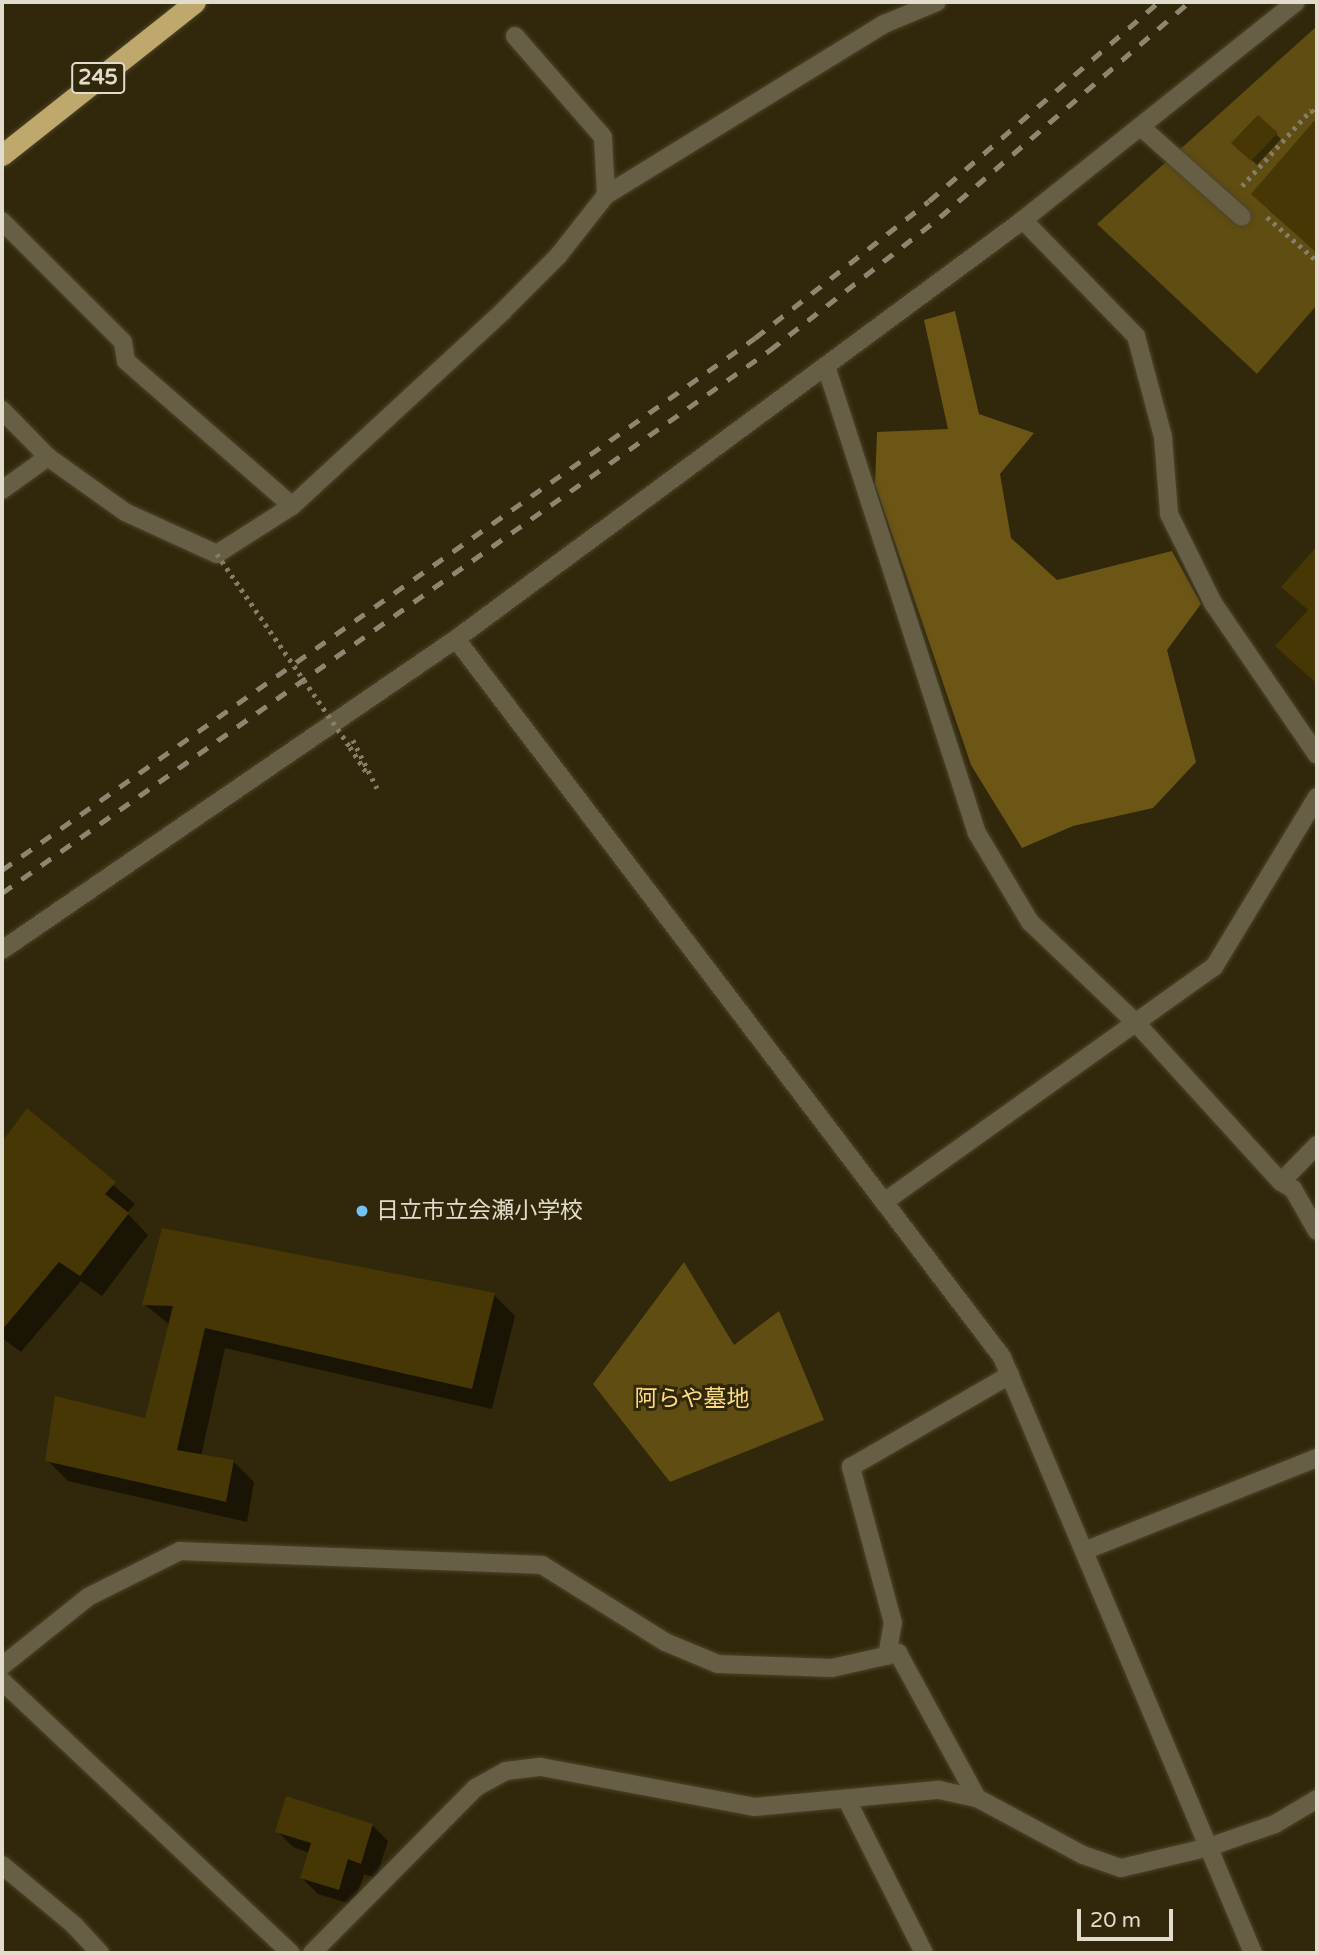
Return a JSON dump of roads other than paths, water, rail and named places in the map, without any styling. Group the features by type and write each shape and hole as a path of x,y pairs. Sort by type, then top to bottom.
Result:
{"highway":[{"name":"245","path":"2,155 195,2"}],"street":[{"path":"2,410 48,457 125,512 217,554 292,506 503,311 558,256 606,195 884,24 937,2"},
{"path":"2,950 456,639 1023,220 1296,2"},
{"path":"515,36 603,137 606,195"},
{"path":"1141,127 1249,213"},
{"path":"2,220 123,342 126,361 292,506"},
{"path":"1023,220 1136,336 1163,437 1169,514 1213,603 1317,755"},
{"path":"826,366 976,833 1030,922 1138,1025 1281,1182 1293,1189 1317,1231"},
{"path":"2,490 48,457"},
{"path":"456,639 1002,1357 1253,1953"},
{"path":"884,1202 1138,1025 1214,967 1317,797"},
{"path":"1281,1182 1317,1145"},
{"path":"887,1656 893,1623 851,1468 1010,1375"},
{"path":"1084,1551 1317,1458"},
{"path":"2,1666 88,1597 180,1551 542,1565 665,1642 718,1664 832,1668 898,1653 977,1798"},
{"path":"2,1681 291,1953"},
{"path":"312,1953 475,1788 506,1770 541,1767 754,1807 848,1802 939,1790 977,1798 1083,1854 1121,1868 1209,1847 1275,1824 1317,1799"},
{"path":"848,1802 924,1953"},
{"path":"2,1865 74,1924 100,1953"}],"railway":[{"path":"2,870 755,338 929,201 1159,2"},
{"path":"2,893 770,350 940,217 1189,2"}],"place":[{"name":"日立市立会瀬小学校","path":"362,1211"}],"park label":[{"name":"阿らや墓地","path":"692,1399"}]}
